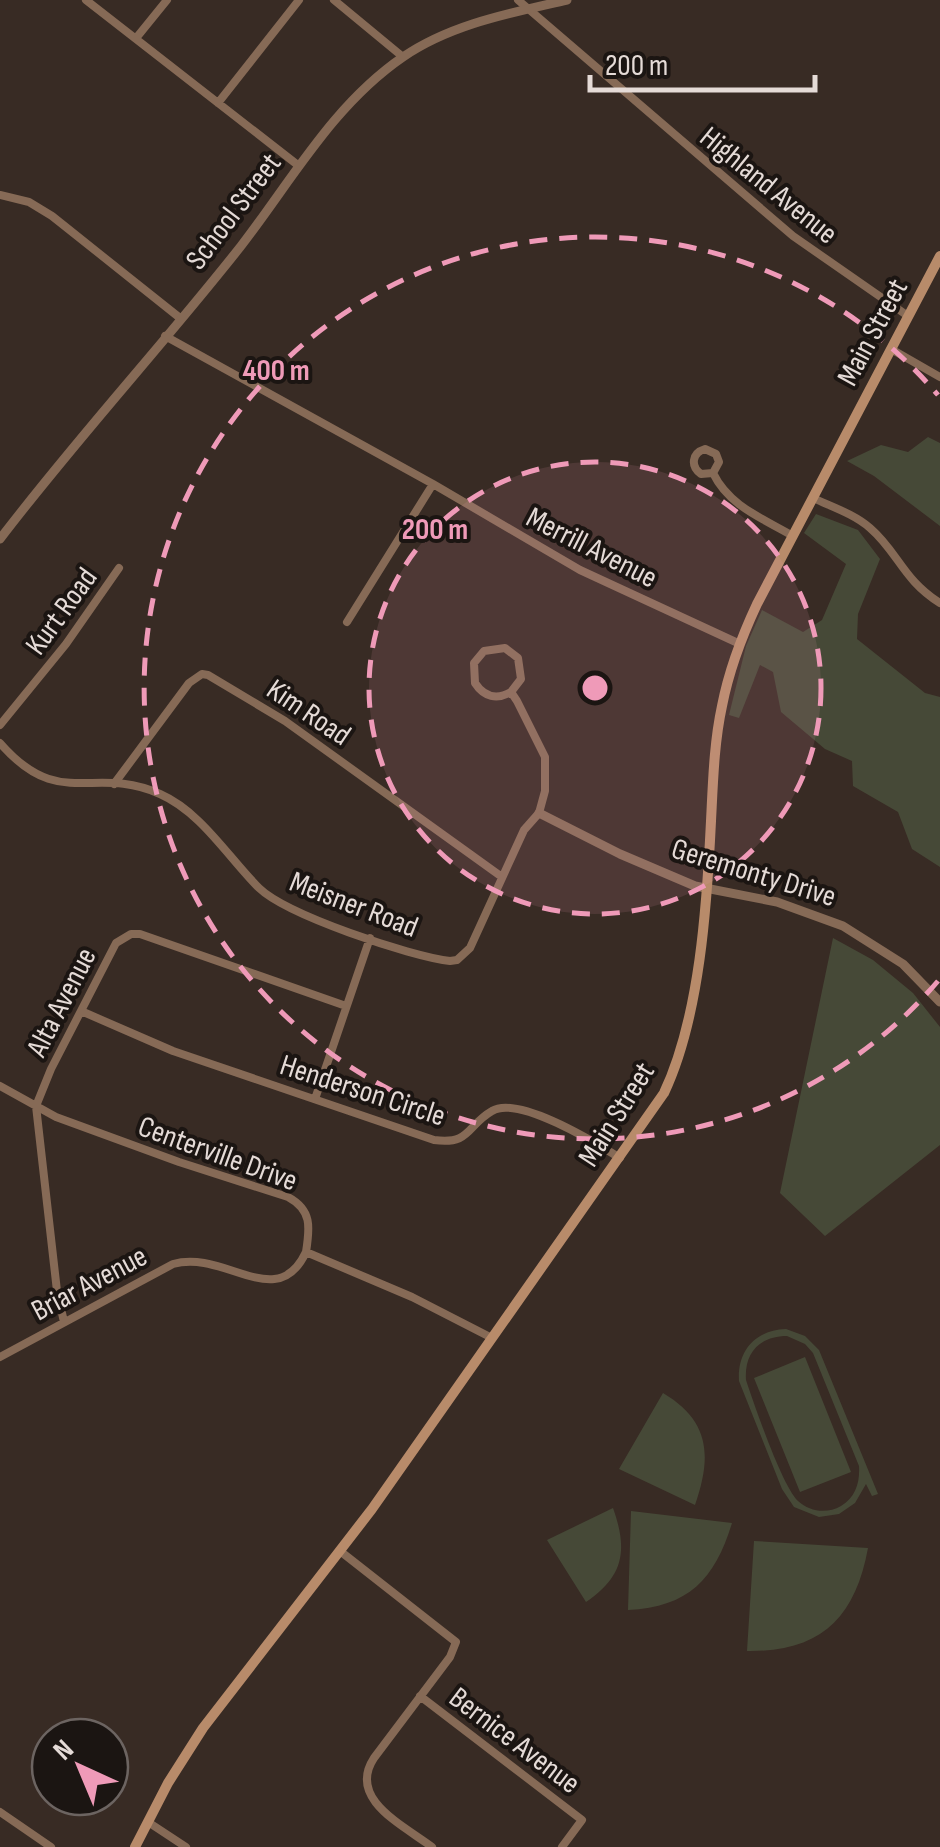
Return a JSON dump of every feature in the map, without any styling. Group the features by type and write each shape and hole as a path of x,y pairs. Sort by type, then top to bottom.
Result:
{"main road":[{"name":"Main Street","path":"135,1847 203,1728 340,1551 664,1093 680,1054 692,1002 706,888 716,738 721,706 740,644 940,256"}],"street":[{"path":"86,0 299,166"},
{"path":"137,37 166,0"},
{"path":"218,102 298,0"},
{"path":"334,0 403,57"},
{"name":"Highland Avenue","path":"518,0 793,236 908,316"},
{"name":"School Street","path":"0,538 241,245 356,97 403,57 451,32 567,0"},
{"path":"0,195 29,202 52,216 180,318"},
{"name":"Merrill Avenue","path":"165,336 434,484 580,570 740,644"},
{"path":"891,349 940,377"},
{"path":"713,473 734,502 793,536"},
{"path":"347,622 434,484"},
{"path":"813,498 873,530 909,579 940,603"},
{"name":"Kurt Road","path":"0,726 120,568"},
{"path":"505,648 518,658 521,679 511,692 491,696 474,683 474,662 484,650 505,648"},
{"name":"Kim Road","path":"114,784 190,683 202,674 208,675 286,721 502,877"},
{"path":"511,692 547,764 539,812"},
{"name":"Meisner Road","path":"0,743 23,767 46,780 148,790 179,806 280,904 441,960 457,960 476,938 524,830 539,812"},
{"name":"Geremonty Drive","path":"539,812 620,854 706,888 776,902 843,926 903,964 940,1002"},
{"name":"Alta Avenue","path":"36,1106 116,943 131,934 346,1006"},
{"path":"315,1099 370,938"},
{"name":"Henderson Circle","path":"80,1011 173,1051 434,1140 451,1142 468,1136 492,1110 510,1106 560,1125 620,1158"},
{"name":"Centerville Drive","path":"0,1086 56,1118 296,1201 308,1218 306,1252"},
{"path":"36,1106 56,1291 64,1322"},
{"path":"306,1252 412,1297 492,1338"},
{"name":"Briar Avenue","path":"0,1357 178,1262 204,1261 255,1278 278,1280 292,1273 306,1252"},
{"path":"340,1551 455,1640 452,1653 374,1758 365,1782 374,1802 432,1847"},
{"name":"Bernice Avenue","path":"420,1696 582,1820 562,1847"},
{"path":"0,1812 51,1847"},
{"path":"148,1822 186,1847"}],"green space":[{"path":"928,437 940,443 940,526 874,476 847,461 881,445 908,452"},
{"path":"816,514 858,530 880,559 858,614 857,639 925,693 940,697 940,867 912,849 898,812 853,786 852,761 825,749 781,712 773,672 760,665 739,718 729,715 746,646 762,610 803,632 822,620 846,564 804,533"},
{"path":"833,938 873,960 913,993 940,1027 940,1145 825,1236 780,1193"},
{"path":"786,1329 805,1336 819,1350 878,1494 872,1496 866,1484 855,1503 839,1514 819,1517 794,1507 782,1489 739,1381 741,1360 750,1344 775,1330","holes":["787,1336 805,1344 813,1353 859,1466 854,1494 830,1510 808,1508 791,1492 746,1380 751,1354 762,1343"]},
{"path":"805,1357 851,1472 800,1492 754,1378"},
{"path":"663,1393 690,1415 703,1441 704,1471 695,1505 619,1469"},
{"path":"613,1508 620,1537 619,1561 608,1582 586,1602 547,1540"},
{"path":"631,1511 732,1523 717,1560 696,1586 668,1603 628,1610"},
{"path":"754,1541 868,1548 854,1594 830,1626 795,1645 747,1651"}]}
